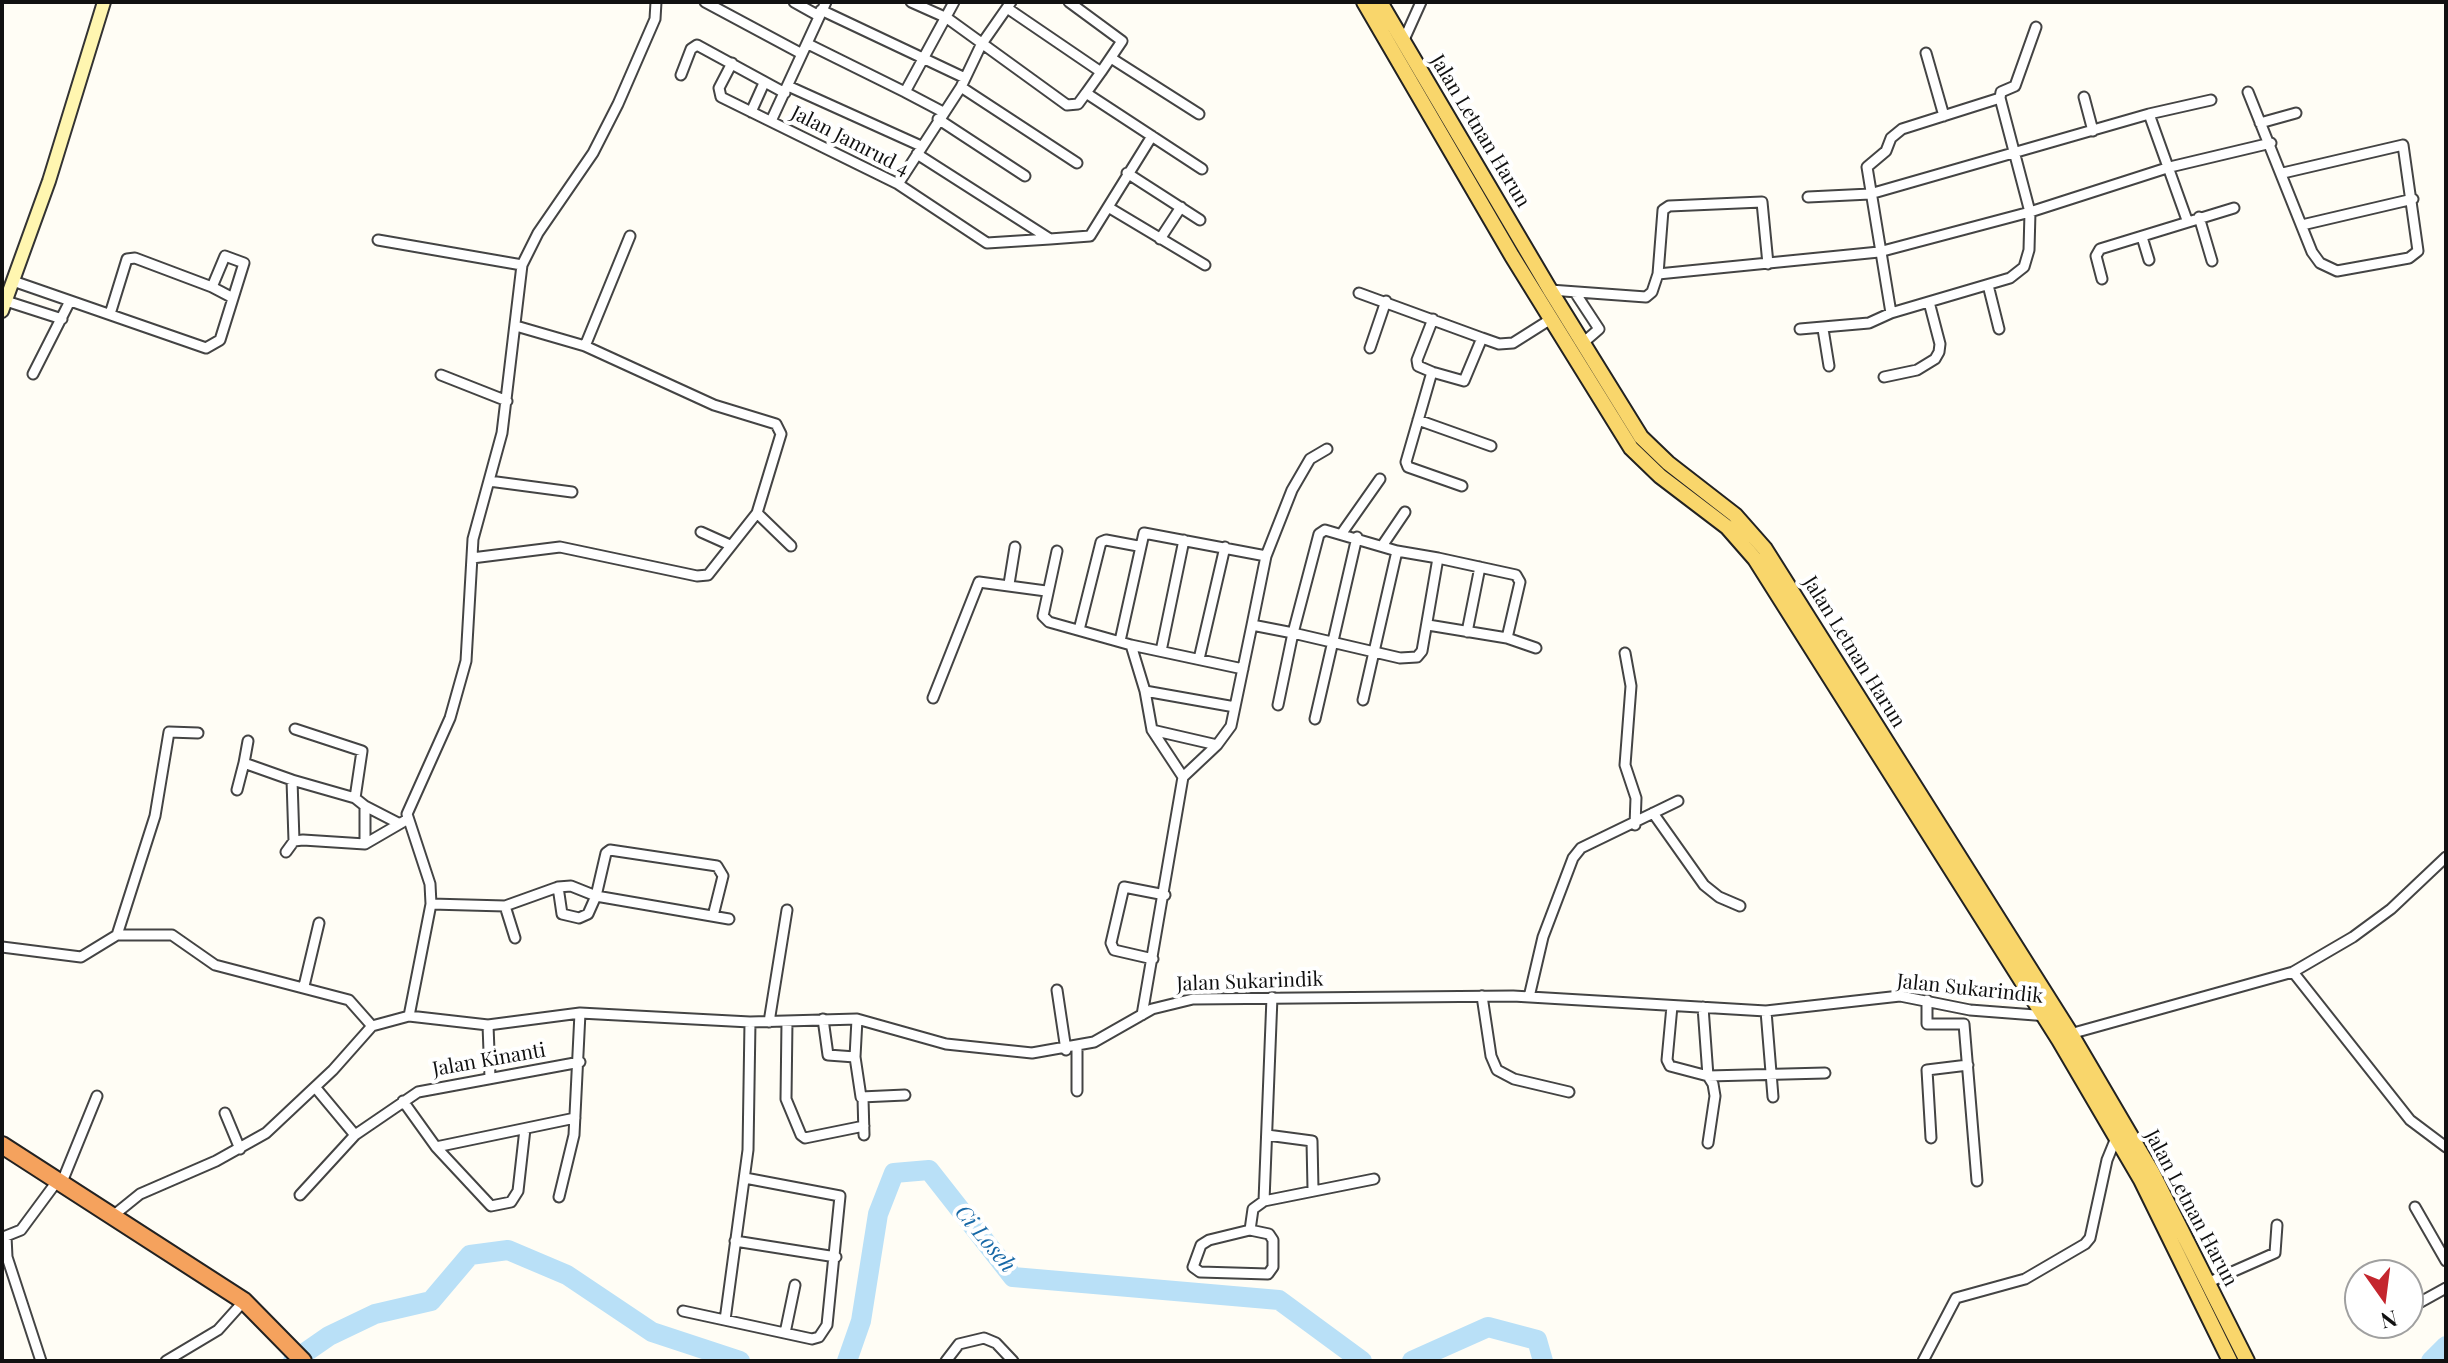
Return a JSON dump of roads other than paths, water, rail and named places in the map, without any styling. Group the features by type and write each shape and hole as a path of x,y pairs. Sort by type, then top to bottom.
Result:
{"highway":[{"path":"2,1145 248,1305 303,1361"}],"main road":[{"path":"4,306 82,81 104,2"},
{"name":"Jalan Letnan Harun","path":"1364,2 1404,52"},
{"name":"Jalan Letnan Harun","path":"1380,2 1404,52 1543,292 1584,342 1641,437 1668,463 1735,515 1765,549 1898,773"},
{"name":"Jalan Letnan Harun","path":"1543,292 1551,319 1631,448 1660,476 1727,527 1755,559 1898,773 2152,1172 2247,1361"},
{"name":"Jalan Letnan Harun","path":"2065,1037 2230,1361"}],"street":[{"path":"294,841 365,844 403,821 450,718 466,661 474,533 507,401 522,265 538,233 593,153 655,19 656,2"},
{"path":"705,2 802,54"},
{"path":"794,2 822,9 925,56 1077,163"},
{"path":"911,2 947,18 1067,105 1078,104 1122,40 1069,2"},
{"path":"905,92 954,2"},
{"path":"1404,52 1421,2"},
{"path":"898,184 963,83 981,45 1009,5 1101,72"},
{"path":"771,121 822,9"},
{"path":"1800,329 1869,323 1891,313 2010,278 2024,267 2029,250 2030,212 2000,98 2001,92 2017,83 2036,27"},
{"path":"808,44 905,92 1025,176"},
{"path":"681,75 691,49 697,45 764,83 787,89 919,150 1050,239 1087,238 1152,136"},
{"path":"1926,53 1944,116"},
{"path":"1111,58 1199,114"},
{"name":"Jalan Jamrud 4","path":"732,63 718,93 751,112 898,184 991,244 1050,239"},
{"path":"751,112 764,83"},
{"path":"2248,92 2315,258 2331,270 2409,258 2418,251 2406,150 2399,143 2283,173"},
{"path":"1086,93 1202,169"},
{"path":"2084,97 2093,131"},
{"path":"1891,313 1867,167 1886,151 1896,132 2000,98"},
{"path":"1808,197 1870,194 2149,114 2211,100"},
{"path":"2260,123 2296,113"},
{"path":"2149,114 2187,220"},
{"path":"1658,274 1879,252 2030,212 2170,167 2271,143"},
{"path":"1127,173 1200,220"},
{"path":"2302,225 2413,199"},
{"path":"1543,292 1646,297 1652,292 1658,274 1663,210 1669,206 1762,202 1768,264"},
{"path":"1108,207 1205,265"},
{"path":"1160,239 1181,207"},
{"path":"2102,279 2096,256 2100,249 2234,208"},
{"path":"2199,217 2212,261"},
{"path":"585,346 630,236"},
{"path":"2142,237 2149,260"},
{"path":"378,240 522,265"},
{"path":"13,281 206,348 220,340 245,268 242,260 225,256 212,287"},
{"path":"110,314 124,262 130,258 212,287 233,298"},
{"path":"1988,285 1999,329"},
{"path":"1359,293 1499,344 1513,343 1551,319"},
{"path":"1576,294 1599,329 1584,342"},
{"path":"33,374 70,301"},
{"path":"1370,348 1386,301"},
{"path":"1884,377 1917,370 1935,359 1940,344 1929,302"},
{"path":"4,306 62,319"},
{"path":"1433,319 1417,363 1432,372 1466,380 1482,338"},
{"path":"472,558 560,547 703,576 713,572 730,545 757,513 781,434 779,426 714,405 585,346 516,326"},
{"path":"1823,329 1829,366"},
{"path":"1432,372 1407,466 1462,486"},
{"path":"441,375 507,401"},
{"path":"1418,420 1491,446"},
{"path":"1142,1015 1183,777 1217,745 1231,726 1266,556 1300,474 1310,459 1327,449"},
{"path":"1342,533 1380,479"},
{"path":"489,481 572,492"},
{"path":"1382,546 1405,512"},
{"path":"757,513 791,546"},
{"path":"1278,705 1319,534 1325,530 1397,551 1516,575 1519,579 1507,638"},
{"path":"701,532 730,545"},
{"path":"1120,641 1138,546 1144,533 1266,556"},
{"path":"1315,719 1357,537"},
{"path":"1079,630 1101,542 1106,540 1138,546"},
{"path":"1161,651 1184,540"},
{"path":"1009,584 1015,547"},
{"path":"1199,659 1225,547"},
{"path":"1057,551 1042,613 1045,620 1131,645 1243,669"},
{"path":"1363,700 1397,551"},
{"path":"1252,625 1400,658 1417,657 1425,644 1438,558"},
{"path":"1467,632 1480,567"},
{"path":"933,698 979,582 1046,591"},
{"path":"1428,625 1507,638 1536,648"},
{"path":"1131,645 1145,691 1152,730 1183,777"},
{"path":"1625,653 1631,686 1625,765 1636,798 1635,825"},
{"path":"1145,691 1235,707"},
{"path":"295,729 362,751 355,798"},
{"path":"1152,730 1217,745"},
{"path":"117,935 155,816 169,732 198,733"},
{"path":"237,790 248,741"},
{"path":"114,1215 140,1194 240,1149 278,1124 372,1026 409,1016 431,904 424,861 403,821 365,806 355,798 244,763"},
{"path":"286,852 294,841 292,780"},
{"path":"1529,997 1543,937 1573,858 1581,848 1635,825 1678,801"},
{"path":"365,806 365,844"},
{"path":"1653,813 1704,885 1719,897 1740,906"},
{"path":"558,887 564,915 584,917 596,896 606,853 610,850 717,866 723,876 713,916"},
{"path":"2065,1037 2293,972 2366,928 2446,857"},
{"path":"431,904 505,906 558,887 578,887 596,896 729,919"},
{"path":"1153,959 1114,950 1111,943 1124,887 1165,895"},
{"path":"505,906 515,938"},
{"path":"769,1022 787,910"},
{"path":"304,986 319,923"},
{"path":"2,947 81,957 117,935 172,935 215,965 349,1000 372,1026"},
{"path":"2293,972 2410,1120 2446,1147"},
{"path":"1057,990 1072,1048 1077,1091"},
{"path":"1482,996 1491,1056 1497,1070 1514,1079 1569,1092"},
{"name":"Jalan Sukarindik","path":"409,1016 488,1025 580,1013 750,1022 857,1019 946,1044 1032,1053 1072,1048 1104,1038 1142,1015 1178,1001 1272,997 1529,997 1766,1011 1900,996 1970,1010 2051,1015"},
{"path":"1264,1201 1272,997"},
{"path":"1927,1000 1927,1024 1964,1024 1977,1181"},
{"path":"1672,1006 1668,1064 1708,1076 1825,1073"},
{"path":"1703,1007 1708,1076 1715,1096 1708,1143"},
{"path":"1766,1011 1773,1097"},
{"path":"559,1197 575,1118 580,1013"},
{"path":"823,1019 828,1055 855,1057"},
{"path":"787,1021 786,1099 805,1138 864,1130 863,1098 855,1057 857,1019"},
{"path":"725,1320 745,1178 750,1022"},
{"path":"488,1025 490,1078"},
{"name":"Jalan Kinanti","path":"300,1195 355,1135 403,1101 431,1088 580,1062"},
{"path":"1931,1138 1927,1070 1968,1065"},
{"path":"315,1087 355,1135"},
{"path":"863,1098 905,1095"},
{"path":"41,1361 7,1257 6,1236 21,1230 60,1181 97,1096"},
{"path":"403,1101 436,1147 481,1199 491,1206 501,1207 511,1202 518,1191 525,1129"},
{"path":"225,1113 240,1149"},
{"path":"436,1147 575,1118"},
{"path":"1267,1135 1312,1141 1313,1189"},
{"path":"1923,1361 1956,1298 2025,1279 2085,1244 2116,1138"},
{"path":"683,1311 812,1339 823,1332 836,1257 840,1196 745,1178"},
{"path":"1250,1230 1253,1209 1264,1201 1374,1179"},
{"path":"2415,1207 2446,1261"},
{"path":"2207,1283 2275,1253 2277,1225"},
{"path":"1250,1230 1269,1234 1273,1240 1273,1267 1268,1274 1200,1272 1193,1267 1201,1245 1209,1240 1250,1230"},
{"path":"735,1241 836,1257"},
{"path":"785,1333 795,1285"},
{"path":"2424,1300 2446,1288"},
{"path":"166,1361 182,1357 248,1305"},
{"path":"946,1361 959,1344 984,1338 996,1343 1013,1361"}],"waterway":[{"name":"Ci Loseh","path":"847,1361 861,1321 878,1214 894,1173 929,1170 1013,1277 1279,1300 1362,1361"},
{"name":"Ci Loseh","path":"293,1361 329,1336 375,1314 431,1301 470,1255 508,1250 567,1275 652,1332 740,1361"},
{"name":"Ci Loseh","path":"1412,1361 1488,1327 1537,1340 1543,1361"},
{"name":"Ci Loseh","path":"2431,1361 2446,1346"}]}
